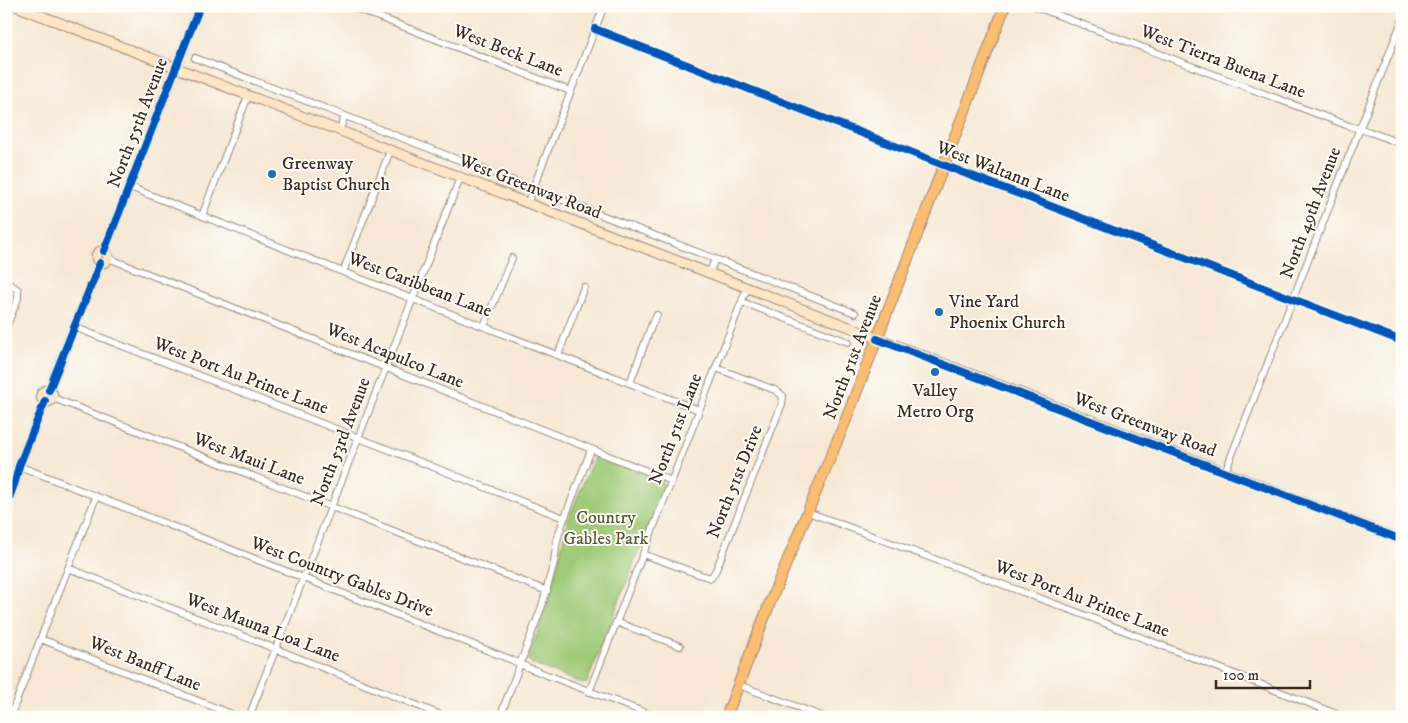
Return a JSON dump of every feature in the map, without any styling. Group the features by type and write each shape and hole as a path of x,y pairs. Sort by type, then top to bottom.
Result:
{"main road":[{"name":"West Greenway Road","path":"16,6 36,10 176,68 526,204 1402,540"},
{"name":"North 55th Avenue","path":"6,491 19,466 49,396 74,327 104,257 200,6"},
{"name":"North 51st Avenue","path":"726,717 771,600 878,339 1004,6"},
{"name":"North 55th Avenue","path":"6,506 19,466"}],"street":[{"name":"West Beck Lane","path":"350,6 570,91"},
{"path":"526,204 604,6"},
{"name":"West Tierra Buena Lane","path":"1034,6 1289,104 1402,144"},
{"name":"North 49th Avenue","path":"1225,472 1402,21"},
{"name":"West Waltann Lane","path":"595,29 1402,341"},
{"name":"West Greenway Road","path":"195,58 855,313"},
{"path":"202,216 248,96"},
{"path":"339,131 345,116"},
{"path":"343,272 390,151"},
{"name":"North 53rd Avenue","path":"249,717 460,178"},
{"name":"West Caribbean Lane","path":"130,187 699,410"},
{"name":"West Acapulco Lane","path":"104,257 672,481"},
{"path":"484,326 512,258"},
{"path":"709,274 715,259"},
{"path":"6,283 18,290 18,298 6,328"},
{"path":"558,355 584,287"},
{"name":"North 51st Lane","path":"589,692 747,288"},
{"path":"742,302 848,342"},
{"path":"630,383 657,315"},
{"name":"West Port Au Prince Lane","path":"74,327 564,518"},
{"name":"North 51st Drive","path":"643,554 711,578 716,570 782,404 783,396 775,390 716,368"},
{"name":"West Maui Lane","path":"49,396 547,591"},
{"path":"500,717 547,591 557,540 591,450"},
{"name":"West Country Gables Drive","path":"19,466 652,717"},
{"path":"10,717 96,496"},
{"name":"West Port Au Prince Lane","path":"808,512 1079,613 1344,717"},
{"name":"West Mauna Loa Lane","path":"68,568 446,717"},
{"path":"616,622 680,646"},
{"name":"West Banff Lane","path":"41,639 239,717"},
{"path":"738,685 824,717"}],"green space":[{"name":"Country Gables Park","path":"598,456 662,482 664,487 587,683 584,684 532,664 528,660 551,593 567,522 593,458"}],"cycle path":[{"path":"104,251 200,6"},
{"path":"595,29 1402,341"},
{"path":"49,390 100,263"},
{"path":"877,339 1402,540"},
{"path":"6,506 19,466 45,401"}],"place":[{"name":"Greenway Baptist Church","path":"272,174"},
{"name":"Vine Yard Phoenix Church","path":"939,312"},
{"name":"Valley Metro Org","path":"935,372"}]}
